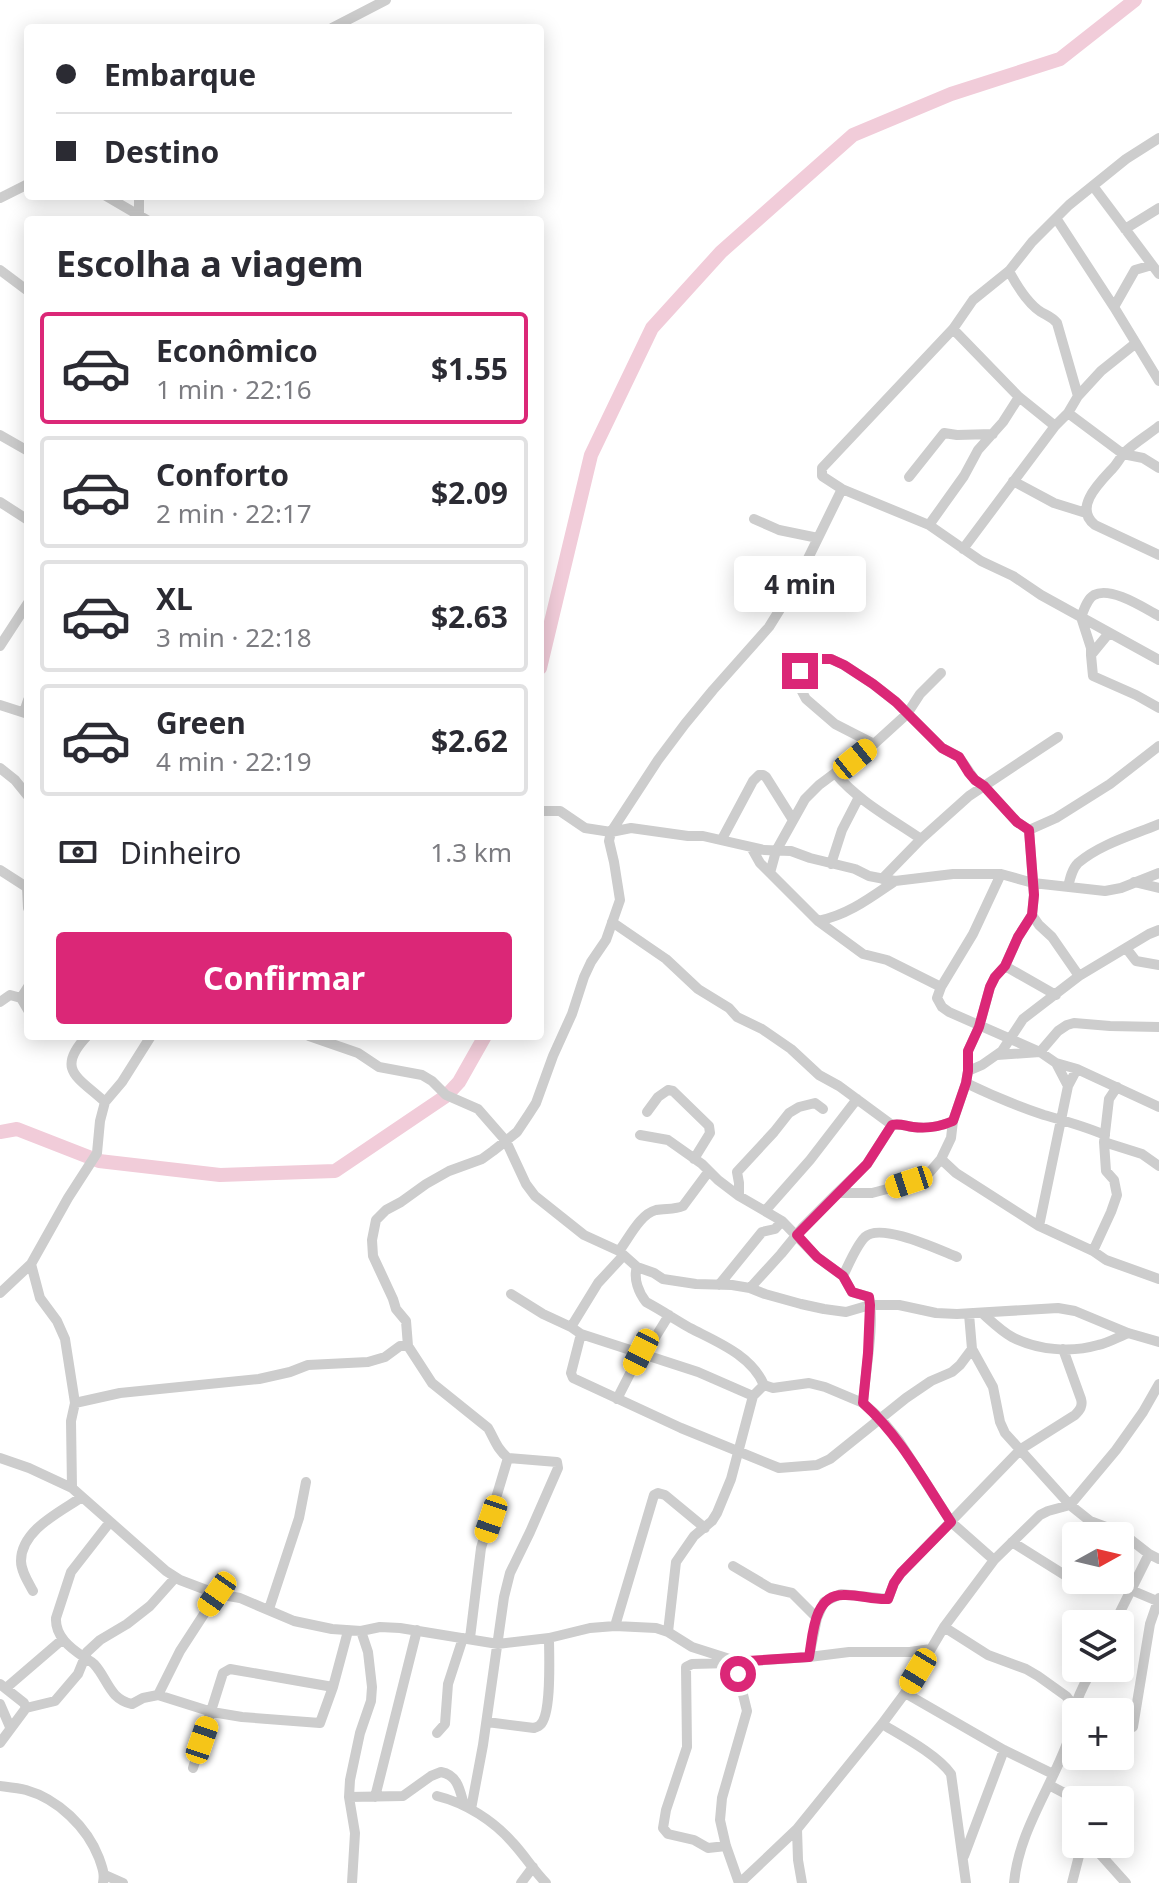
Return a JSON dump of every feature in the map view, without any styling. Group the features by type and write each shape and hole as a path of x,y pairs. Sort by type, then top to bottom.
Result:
{"street":[{"path":"340,24 386,0"},
{"path":"1159,138 1126,159 1069,205 1032,242 1009,271 973,300 953,329 822,468 822,476 842,489 929,525 981,561 1013,576 1041,595 1159,660"},
{"path":"0,198 24,186"},
{"path":"1093,186 1156,269"},
{"path":"112,200 137,216"},
{"path":"1125,229 1157,213"},
{"path":"1056,218 1159,381"},
{"path":"1114,307 1132,272 1138,268 1156,269"},
{"path":"0,270 24,288"},
{"path":"1009,271 1029,300 1057,323 1078,396"},
{"path":"953,329 1019,397 1055,426"},
{"path":"963,549 1078,396 1101,371 1136,343"},
{"path":"929,525 964,476 978,450 1019,397"},
{"path":"1068,413 1123,454 1143,458 1159,468"},
{"path":"1159,426 1123,454 1089,496 1086,513 1088,520 1095,525 1159,555"},
{"path":"909,477 944,433 993,434"},
{"path":"0,435 24,449"},
{"path":"1013,481 1054,503 1086,513"},
{"path":"467,1807 487,1722 510,1573 558,1468 557,1462 508,1458 498,1450 488,1428 432,1383 408,1346 406,1321 396,1309 373,1256 376,1220 426,1184 449,1171 482,1159 520,1128 536,1103 584,977 606,940 620,896 609,841 611,832 685,724 769,627 795,585 842,489"},
{"path":"0,502 24,517"},
{"path":"754,519 779,530 818,538"},
{"path":"1159,616 1106,593 1090,598 1081,617 1091,648 1093,676 1159,708"},
{"path":"0,646 24,609"},
{"path":"1091,655 1109,633"},
{"path":"837,1193 872,1193 891,1188 929,1173 941,1159 951,1138 967,1077 968,1051 979,1027 990,987 1032,915 1029,830 1010,816 969,773 959,757 942,748 896,702 873,684 837,661 822,658 808,663 798,678 806,699 835,724 874,744"},
{"path":"770,873 776,851 805,799 907,714 920,694 941,673"},
{"path":"0,705 24,712"},
{"path":"882,879 969,796 1058,737"},
{"path":"1029,830 1056,818 1097,792 1159,746"},
{"path":"0,768 24,791"},
{"path":"835,773 859,797 921,839"},
{"path":"722,839 759,775 766,777 793,820"},
{"path":"831,864 842,830 859,797"},
{"path":"544,811 560,811 585,828 611,832 631,828 791,851 869,876 895,881 953,874 1001,874 1033,883 1105,891 1159,873"},
{"path":"1068,887 1078,864 1099,850 1159,824"},
{"path":"751,847 770,873 818,921 863,954 887,960 941,987"},
{"path":"0,871 24,886"},
{"path":"1001,874 973,934 941,987 937,998 942,1007 979,1027 1040,1052 1056,1063 1077,1069 1159,1107"},
{"path":"818,921 848,912 895,881"},
{"path":"1134,882 1159,888"},
{"path":"1032,915 1052,937 1079,976"},
{"path":"612,922 666,959 698,989 729,1008 737,1017 762,1029 819,1075 892,1125"},
{"path":"967,1077 997,1055 1023,1019 1079,976 1159,930"},
{"path":"1126,948 1136,961 1159,965"},
{"path":"1005,966 1056,995"},
{"path":"21,998 24,993"},
{"path":"0,1002 10,995 21,998 24,1003"},
{"path":"997,1055 1040,1052 1063,1027 1074,1023 1159,1027"},
{"path":"84,1040 72,1054 71,1068 105,1102"},
{"path":"0,1293 31,1264 97,1153 105,1102 122,1082 148,1040"},
{"path":"321,1040 358,1053 379,1067 427,1077 443,1093 478,1109 506,1141 520,1173 535,1196 584,1235 663,1279 750,1288 824,1309 846,1312 870,1305 899,1305 936,1313 969,1314 1058,1308 1075,1311 1159,1342"},
{"path":"1056,1063 1068,1086"},
{"path":"1039,1226 1068,1086 1077,1069"},
{"path":"967,1077 1002,1099 1077,1123 1142,1154 1159,1166"},
{"path":"1093,1251 1117,1195 1114,1180 1106,1171 1104,1138 1109,1099 1117,1087"},
{"path":"647,1112 658,1097 668,1090 673,1091 709,1126 710,1133 694,1159"},
{"path":"765,1211 810,1160 857,1099"},
{"path":"718,1180 737,1172 792,1111 815,1103 823,1109"},
{"path":"750,1288 867,1164 892,1125 900,1123 936,1128 953,1121"},
{"path":"936,1128 951,1138"},
{"path":"640,1135 664,1138 739,1196 782,1221 817,1257 843,1276 852,1292 869,1297 863,1403"},
{"path":"941,1159 956,1173 1039,1226 1106,1260 1159,1279"},
{"path":"571,1327 646,1214 683,1206 709,1171"},
{"path":"737,1172 739,1196"},
{"path":"719,1285 762,1232 775,1229 782,1221"},
{"path":"843,1276 864,1238 871,1233 897,1235 957,1257"},
{"path":"31,1264 40,1298 57,1321 65,1339 75,1403 71,1421 72,1488"},
{"path":"637,1267 635,1275 646,1302 713,1339 753,1366 764,1385"},
{"path":"511,1294 581,1334 698,1372 753,1396"},
{"path":"982,1313 1010,1336 1030,1344 1063,1349 1100,1345 1128,1333"},
{"path":"969,1314 972,1349 993,1387 1005,1433 1070,1505 1090,1521 1122,1533 1154,1556 1134,1586"},
{"path":"617,1399 669,1315"},
{"path":"581,1334 571,1373 573,1378 681,1428 779,1468 817,1465 830,1459 906,1398 931,1381 952,1372 972,1349"},
{"path":"75,1403 120,1393 259,1379 308,1365 368,1362 385,1357 400,1346 408,1346"},
{"path":"809,1657 817,1618 824,1602 841,1594 888,1599 901,1573 1021,1449 1080,1410 1081,1399 1063,1349"},
{"path":"764,1385 773,1388 809,1383 863,1403 899,1441 951,1522 994,1560"},
{"path":"736,1662 747,1711 721,1802 720,1820 740,1883 797,1829 882,1724 905,1693 944,1627 994,1560 1040,1515 1070,1505 1116,1450 1159,1384"},
{"path":"668,1632 676,1562 694,1536 712,1521 724,1499 753,1396 764,1385"},
{"path":"0,1458 72,1488 175,1578 217,1594 240,1598 294,1621 348,1631 380,1627 417,1630 498,1644 549,1638 590,1628 656,1628 692,1647 736,1662"},
{"path":"437,1733 445,1724 448,1684 466,1638 481,1548 508,1458"},
{"path":"269,1609 299,1518 306,1482"},
{"path":"615,1626 654,1495 665,1495 705,1528"},
{"path":"33,1591 21,1563 29,1537 82,1497"},
{"path":"110,1522 71,1572 56,1618 57,1631 83,1657 93,1662 110,1691 124,1702 132,1704 158,1695 212,1712 317,1724 323,1720 348,1631"},
{"path":"1012,1542 1062,1573"},
{"path":"733,1566 770,1588 792,1593 817,1618"},
{"path":"0,1743 26,1708 55,1701 78,1674 83,1657 100,1640 150,1606 175,1578"},
{"path":"1134,1591 1158,1600 1150,1624 1134,1721"},
{"path":"158,1695 180,1651 217,1594"},
{"path":"944,1627 988,1655 1026,1669 1066,1696 1080,1693"},
{"path":"375,1797 417,1630"},
{"path":"352,1883 355,1833 349,1797 350,1780 372,1687 368,1652 361,1631"},
{"path":"487,1722 534,1728 540,1726 548,1695 549,1638"},
{"path":"26,1708 3,1686 63,1639"},
{"path":"726,1846 708,1848 694,1840 668,1834 663,1828 687,1747 686,1667 692,1664 849,1652 931,1649"},
{"path":"193,1768 223,1673 230,1669 333,1687"},
{"path":"1078,1698 1086,1682"},
{"path":"905,1693 1004,1750 1062,1789"},
{"path":"0,1704 10,1727"},
{"path":"882,1724 918,1746 951,1774 966,1883"},
{"path":"963,1858 1004,1750"},
{"path":"1014,1883 1035,1810 1062,1753"},
{"path":"349,1797 406,1795 441,1772 451,1776 457,1784 467,1807"},
{"path":"0,1786 26,1790 64,1810 94,1846 104,1879 123,1883"},
{"path":"437,1796 467,1807 506,1836 546,1883"},
{"path":"797,1829 802,1883"},
{"path":"1072,1883 1078,1858"},
{"path":"1105,1858 1126,1883"},
{"path":"521,1883 533,1867"}],"waterway":[{"path":"544,651 591,455 652,328 721,252 853,135 951,94 1060,59 1135,0"},
{"path":"0,1132 17,1129 99,1161 220,1175 335,1171 446,1096 459,1082 483,1040"}],"route":[{"path":"738,1674 732,1662 809,1657 817,1618 824,1602 841,1594 888,1599 901,1573 951,1522 899,1441 863,1403 869,1297 852,1292 843,1276 817,1257 797,1235 867,1164 892,1125 900,1123 936,1128 953,1121 966,1083 968,1051 979,1027 990,987 1032,915 1034,895 1029,830 1010,816 975,780 959,757 942,748 896,702 837,661 814,659 800,671"}]}
